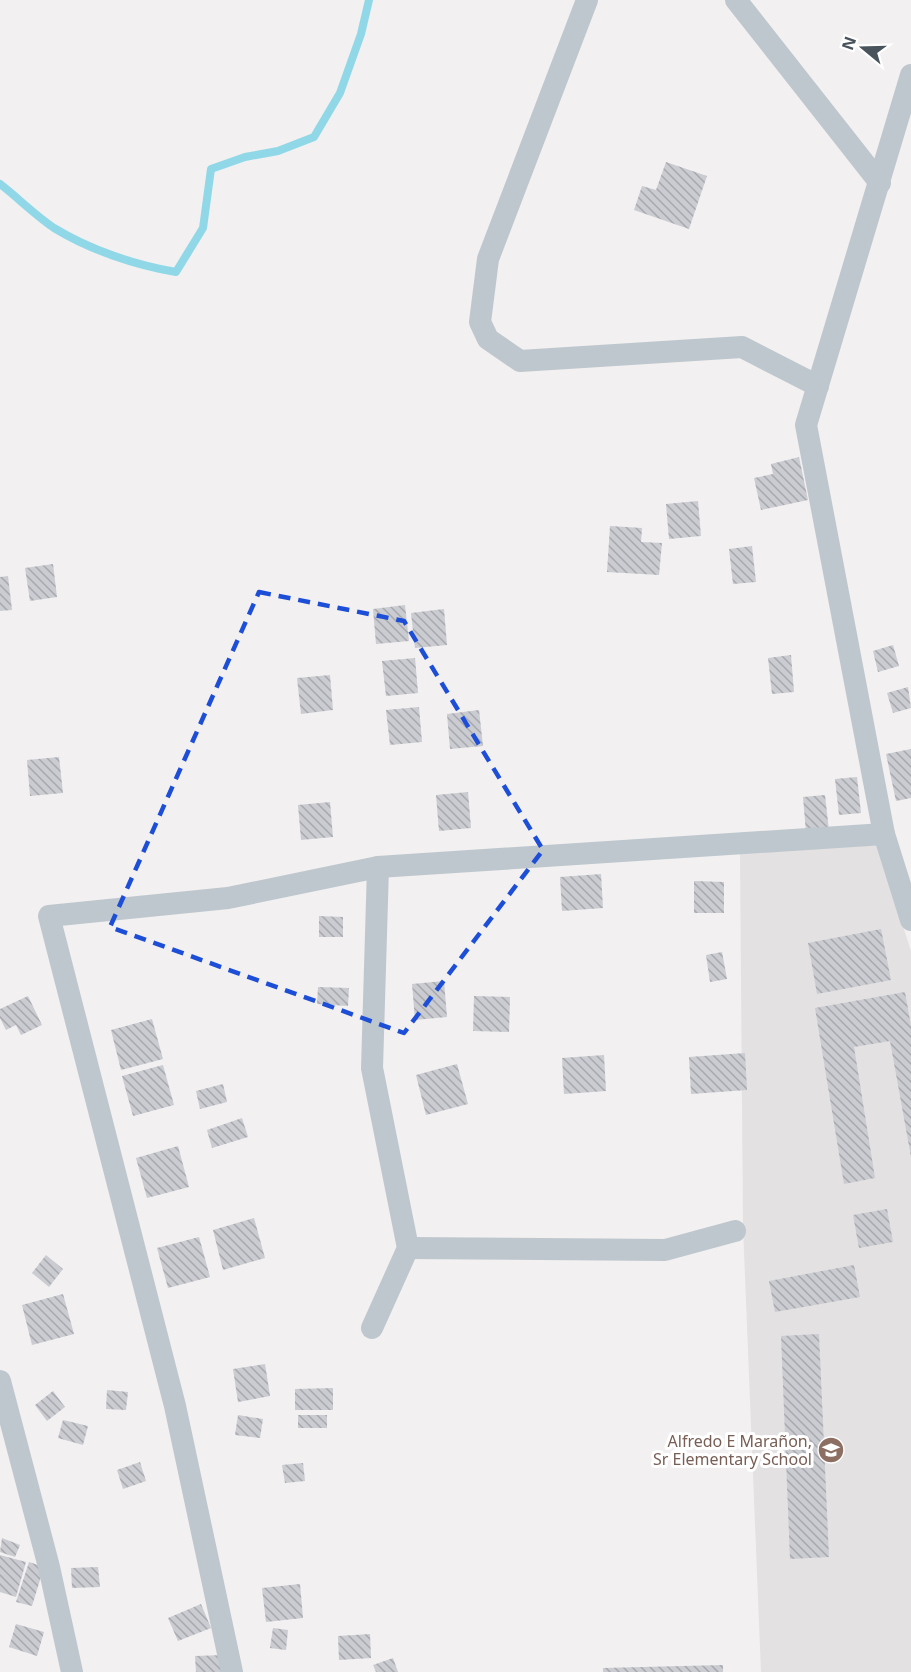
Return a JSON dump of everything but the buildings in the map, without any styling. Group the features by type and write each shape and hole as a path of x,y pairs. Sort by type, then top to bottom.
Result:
{"street":[{"path":"586,0 488,259 480,322 488,339 520,361 742,346 818,386"},
{"path":"736,0 880,183"},
{"path":"911,75 806,425 884,834 911,920"},
{"path":"232,1672 175,1406 49,916 228,898 378,867 884,834"},
{"path":"372,1328 408,1248 372,1068 378,867"},
{"path":"408,1248 665,1250 735,1231"},
{"path":"0,1381 49,1567 72,1672"}],"highlighted area":[{"path":"259,592 404,621 543,850 404,1033 110,927"}],"shaded area":[{"path":"877,845 911,951 911,1672 761,1672 743,1227 740,853"}],"waterway":[{"path":"0,184 47,223 68,236 113,256 176,272 203,228 211,169 245,157 278,151 314,137 340,93 361,34 369,0"}],"place":[{"name":"Alfredo E Marañon, Sr Elementary School","path":"831,1450"}]}
